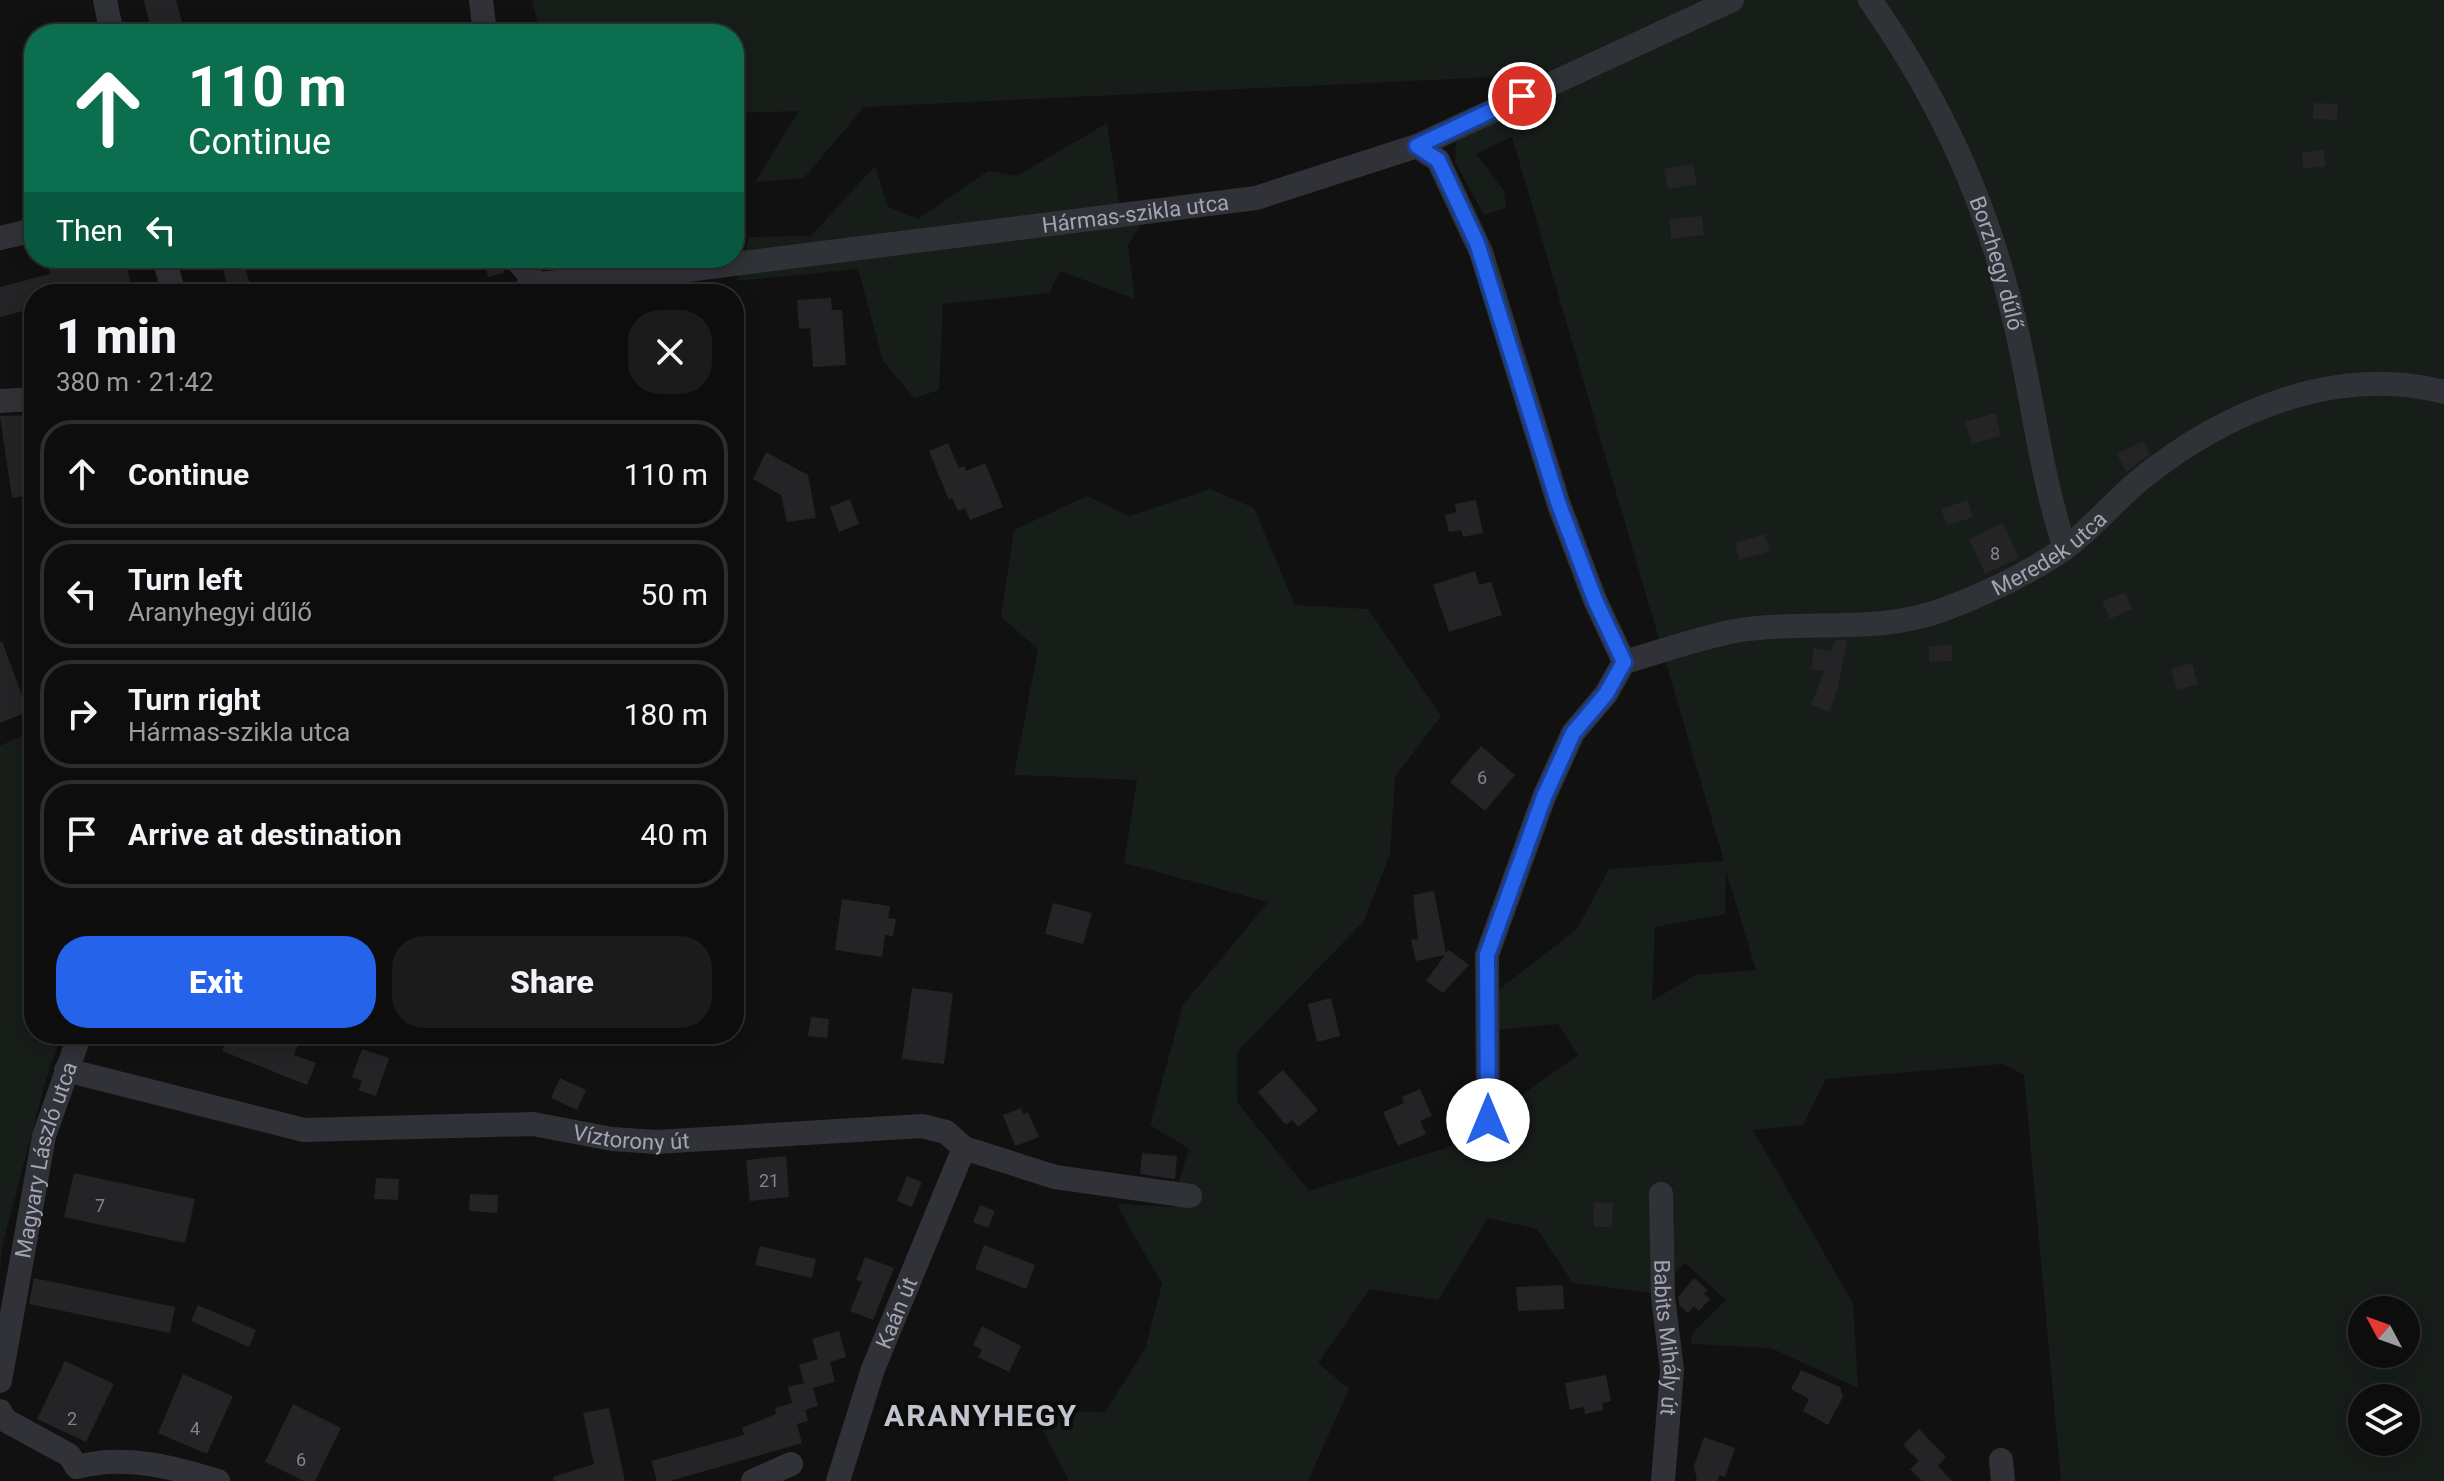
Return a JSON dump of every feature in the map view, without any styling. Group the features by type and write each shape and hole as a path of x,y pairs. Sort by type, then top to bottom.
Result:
{"street":[{"path":"105,0 110,24"},
{"path":"481,0 484,24"},
{"name":"Hármas-szikla utca","path":"744,263 1256,198 1417,146 1732,0"},
{"name":"Borzhegy dűlő","path":"1870,0 1941,111 1989,227 2015,324 2065,548"},
{"path":"1417,146 1438,160 1477,243 1559,505 1595,600 1624,662 1606,694 1573,733 1544,797 1487,955 1488,1120"},
{"path":"0,238 24,232"},
{"name":"Hármas-szikla utca","path":"569,284 703,268"},
{"name":"Meredek utca","path":"1624,662 1736,631 1893,624 1945,609 2039,565 2065,548 2140,480 2230,421 2278,399 2364,384 2424,387 2444,392"},
{"path":"0,401 24,400"},
{"name":"Magyary László utca","path":"0,1381 44,1136 76,1044"},
{"name":"Víztorony út","path":"66,1070 304,1130 533,1124 612,1139 656,1142 922,1126 946,1132 964,1148 1055,1177 1190,1196"},
{"name":"Kaán út","path":"838,1481 873,1369 964,1148"},
{"name":"Babits Mihály út","path":"1661,1194 1663,1297 1672,1370 1663,1481"},
{"path":"0,1411 5,1420 69,1455 71,1474 119,1461 174,1468 218,1481"},
{"path":"753,1481 791,1464"}],"shaded area":[{"path":"532,0 2444,0 2444,1481 2061,1481 2024,1075 2003,1064 1826,1079 1803,1125 1753,1130 1853,1303 1858,1388 1771,1348 1691,1344 1692,1334 1726,1300 1685,1263 1654,1293 1573,1283 1537,1229 1488,1218 1438,1300 1370,1289 1318,1363 1349,1389 1308,1481 1069,1481 1035,1415 1037,1411 1105,1412 1145,1349 1162,1284 1118,1207 1121,1204 1171,1207 1189,1149 1150,1125 1183,1005 1268,902 1124,863 1137,780 1014,775 1038,649 1001,617 1014,530 1087,496 1129,516 1210,489 1254,508 1295,605 1368,609 1441,716 1395,777 1390,854 1364,921 1237,1052 1237,1102 1309,1191 1449,1147 1578,1055 1558,1024 1495,1030 1493,994 1577,929 1609,869 1724,861 1512,137 1476,154 1504,191 1506,208 1484,215 1455,162 1456,137 1505,115 1494,77 864,107 804,178 755,182 799,111 744,113 744,24 538,24","holes":["1726,871 1756,970 1695,975 1652,1001 1655,927 1725,914"]},
{"path":"1107,123 1119,202 1143,221 1128,245 1135,299 1060,271 1049,293 943,304 939,390 914,398 883,361 858,269 736,281 740,268 744,268 749,237 811,236 875,166 888,207 918,219 988,171 1017,176"},
{"path":"24,735 24,1044 58,1044 46,1079 2,1247 0,1269 0,746"}],"building":[{"path":"144,0 176,0 182,24 150,24"},
{"path":"2314,103 2338,104 2337,120 2313,119"},
{"path":"2324,150 2325,167 2303,168 2302,152"},
{"path":"1693,164 1697,184 1668,189 1664,169"},
{"path":"1702,216 1704,235 1671,239 1669,219"},
{"path":"48,268 127,268 131,284 24,284 24,311 0,317 0,287 50,274"},
{"path":"223,268 245,268 250,284 227,284"},
{"path":"486,268 503,268 504,273 488,277"},
{"path":"831,298 832,310 842,310 846,365 813,367 810,328 799,329 797,300"},
{"path":"1995,413 2001,436 1972,444 1965,422"},
{"path":"24,415 24,496 12,498 0,416"},
{"path":"2143,441 2150,454 2126,472 2117,454"},
{"path":"948,443 959,468 964,466 966,471 985,463 1003,507 970,520 965,508 958,511 952,498 949,500 929,451"},
{"path":"766,452 808,475 816,518 787,522 781,495 753,479"},
{"path":"850,499 859,524 839,532 830,507"},
{"path":"1476,500 1483,533 1463,537 1461,530 1449,532 1445,515 1456,512 1455,504"},
{"path":"1968,500 1973,517 1947,526 1941,509"},
{"path":"2003,523 2019,558 1985,574 1969,539"},
{"path":"1765,534 1770,551 1739,560 1735,543"},
{"path":"1475,571 1479,585 1491,582 1502,615 1449,632 1433,585"},
{"path":"2125,592 2132,609 2110,619 2102,602"},
{"path":"1835,640 1847,640 1838,688 1829,712 1811,705 1824,671 1811,669 1814,648 1831,651"},
{"path":"0,642 24,701 24,714 0,723"},
{"path":"1952,645 1952,661 1929,662 1929,646"},
{"path":"2192,663 2198,684 2177,690 2171,669"},
{"path":"1481,746 1515,775 1485,811 1450,782"},
{"path":"1434,891 1446,953 1449,950 1469,965 1443,993 1426,981 1445,955 1416,961 1411,940 1418,939 1413,895"},
{"path":"842,899 890,906 888,918 896,919 893,936 885,935 882,957 835,950"},
{"path":"1053,903 1092,913 1083,944 1045,934"},
{"path":"912,988 953,993 944,1064 902,1059"},
{"path":"1331,998 1340,1036 1317,1042 1308,1004"},
{"path":"811,1017 829,1019 827,1038 808,1036"},
{"path":"225,1044 298,1044 294,1055 316,1063 307,1085 222,1051"},
{"path":"362,1049 389,1058 376,1096 358,1090 362,1081 352,1077"},
{"path":"1283,1070 1318,1110 1298,1127 1292,1120 1286,1125 1258,1092"},
{"path":"560,1078 586,1090 577,1110 551,1098"},
{"path":"1420,1089 1432,1116 1420,1121 1426,1134 1398,1146 1383,1112 1404,1103 1402,1097"},
{"path":"1021,1108 1023,1114 1028,1112 1039,1137 1015,1146 1003,1115"},
{"path":"1142,1153 1177,1156 1175,1179 1140,1174"},
{"path":"786,1156 789,1197 750,1201 746,1160"},
{"path":"74,1173 195,1199 185,1243 64,1217"},
{"path":"907,1176 922,1182 912,1207 897,1201"},
{"path":"376,1178 399,1179 398,1200 374,1199"},
{"path":"470,1194 498,1195 497,1213 469,1211"},
{"path":"1594,1202 1613,1203 1612,1227 1594,1227"},
{"path":"980,1205 995,1211 988,1228 973,1222"},
{"path":"984,1245 1035,1265 1026,1289 975,1269"},
{"path":"760,1246 816,1259 812,1278 755,1265"},
{"path":"865,1257 894,1268 873,1320 850,1311 862,1282 856,1280"},
{"path":"34,1278 175,1307 170,1333 29,1304"},
{"path":"1694,1278 1708,1290 1704,1294 1710,1299 1699,1311 1694,1306 1688,1313 1679,1305 1678,1297"},
{"path":"1563,1285 1564,1309 1518,1311 1516,1287"},
{"path":"198,1305 256,1330 249,1347 191,1321"},
{"path":"982,1326 1021,1346 1009,1372 978,1357 982,1350 973,1345"},
{"path":"839,1331 846,1357 830,1362 835,1382 813,1388 818,1406 805,1410 808,1421 797,1424 802,1443 670,1481 657,1481 651,1461 744,1435 742,1428 776,1414 775,1408 792,1403 788,1387 804,1383 799,1365 818,1359 812,1339"},
{"path":"65,1361 114,1384 86,1442 37,1419"},
{"path":"1801,1370 1840,1387 1843,1397 1828,1425 1803,1411 1809,1399 1791,1389"},
{"path":"183,1374 233,1396 207,1454 158,1433"},
{"path":"1606,1375 1611,1401 1602,1403 1603,1410 1585,1414 1584,1407 1570,1410 1565,1383"},
{"path":"293,1404 341,1428 315,1481 304,1481 265,1462"},
{"path":"609,1408 625,1481 554,1481 553,1477 594,1464 583,1413"},
{"path":"1919,1429 1946,1457 1938,1466 1952,1481 1922,1481 1910,1469 1919,1461 1903,1445"},
{"path":"1704,1437 1735,1448 1725,1477 1719,1475 1718,1481 1697,1481 1694,1466"}],"district":[{"name":"ARANYHEGY","path":"981,1415"}],"route":[{"path":"1488,1120 1487,955 1544,797 1573,733 1606,694 1624,662 1595,600 1559,505 1477,243 1438,160 1417,146 1522,96"}]}
